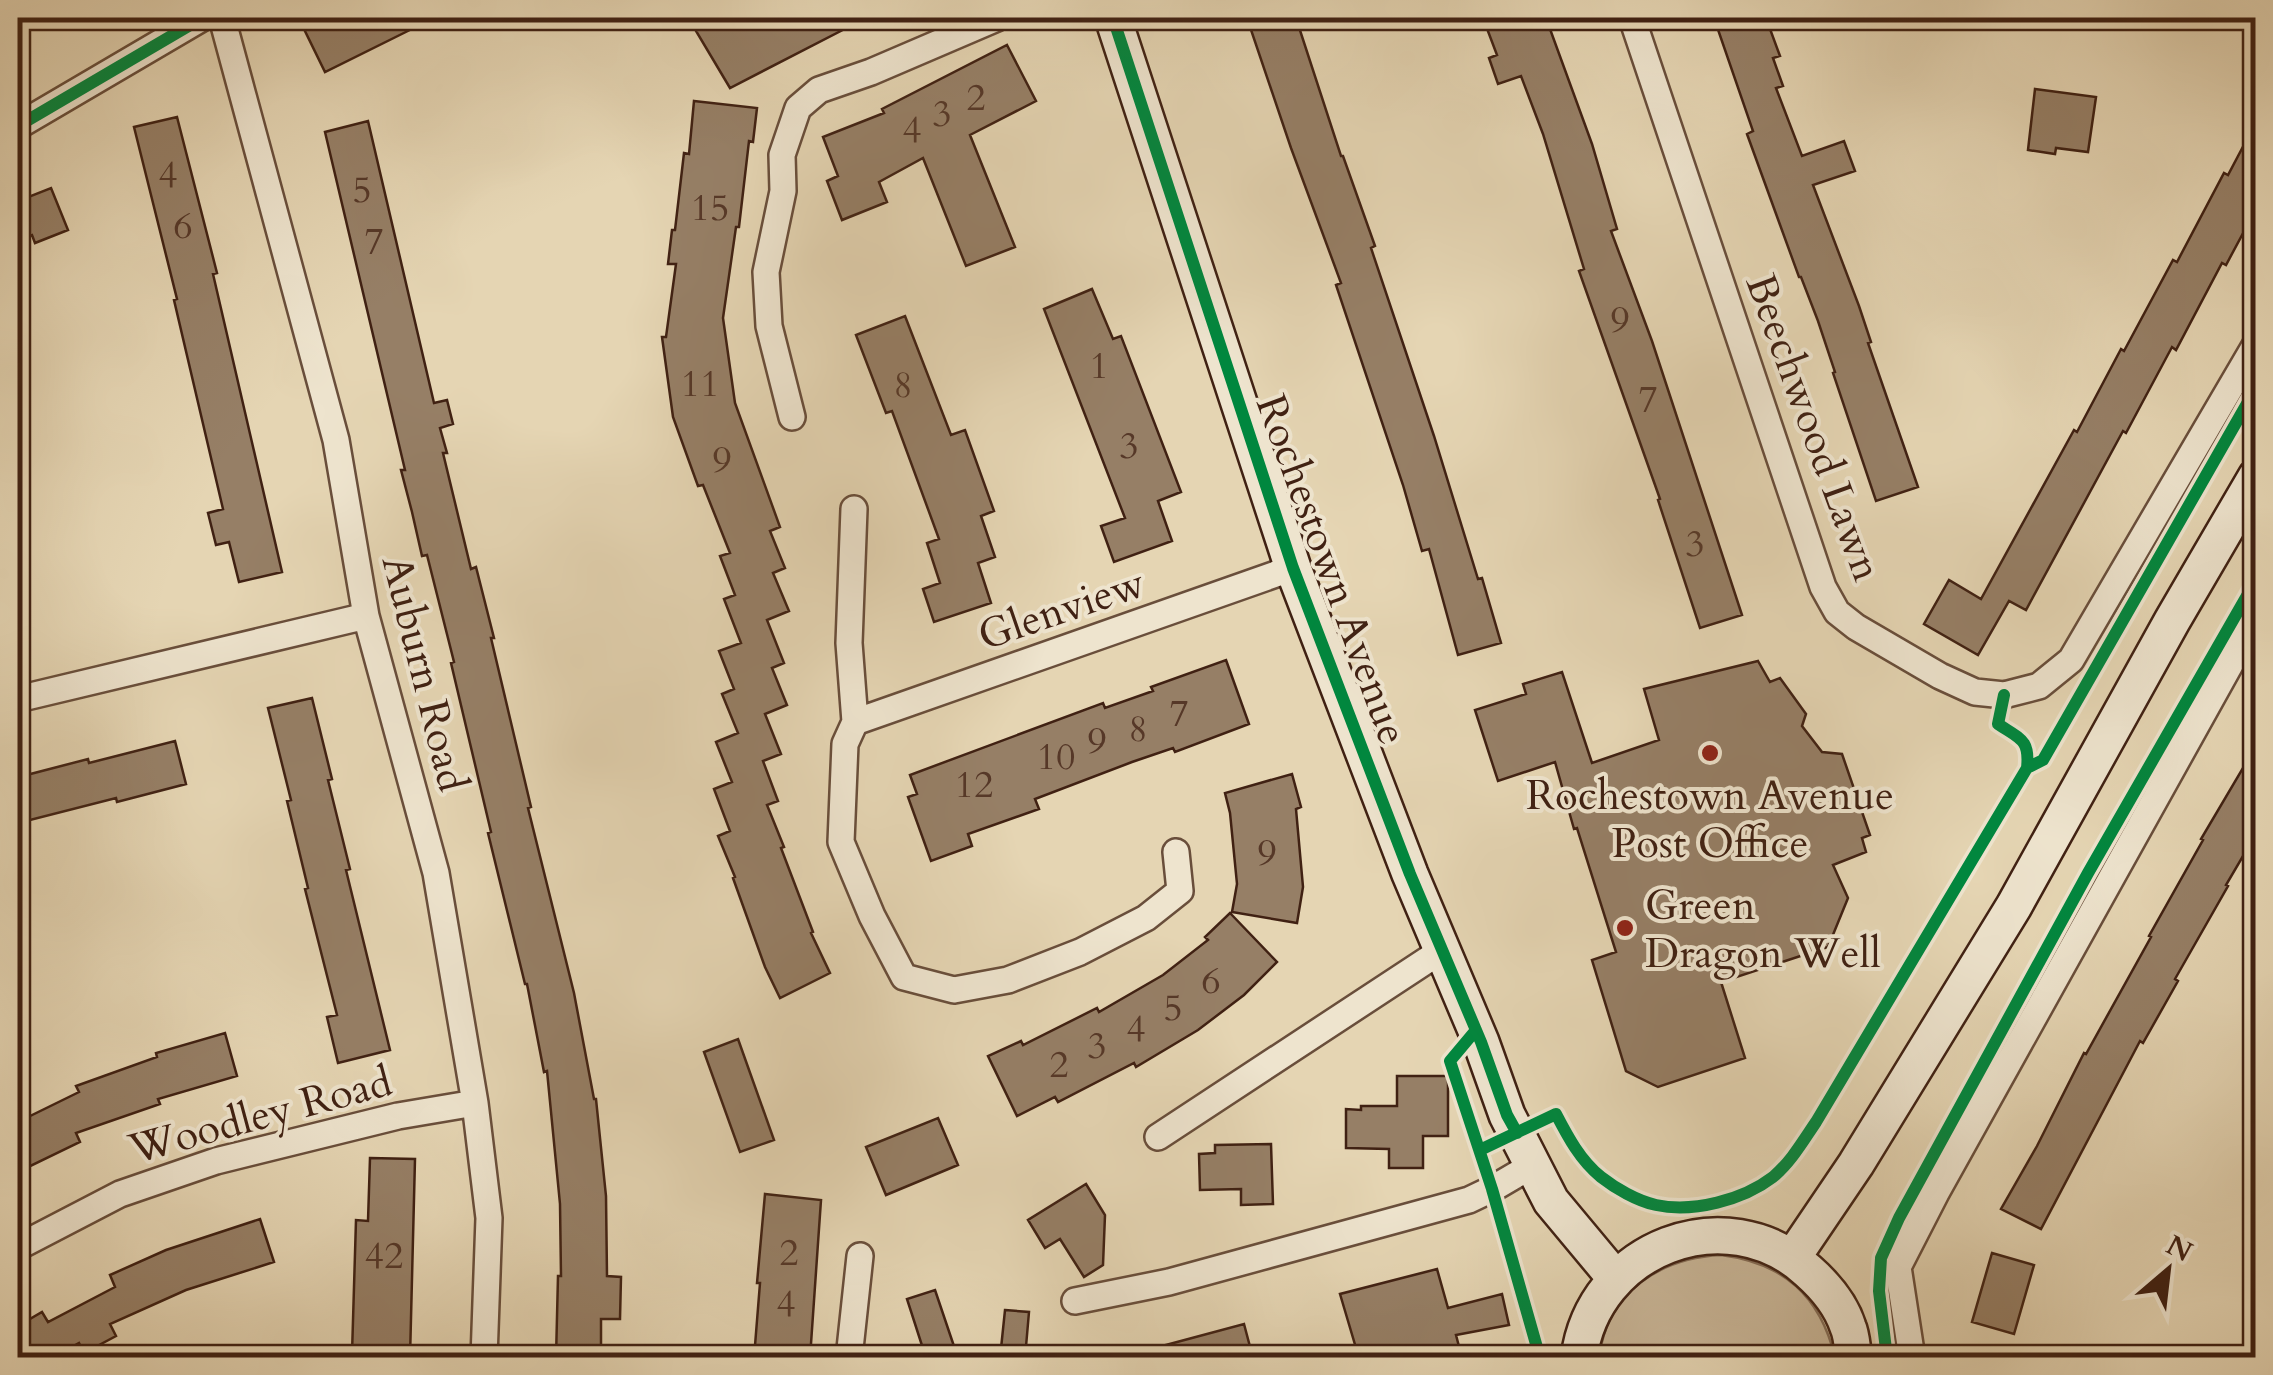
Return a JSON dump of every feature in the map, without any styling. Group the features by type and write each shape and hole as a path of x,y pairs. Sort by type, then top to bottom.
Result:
{"main road":[{"name":"Rochestown Avenue","path":"1113,18 1293,568 1441,951 1508,1115 1551,1201 1616,1279"},
{"path":"1793,1257 1856,1164 2014,906 2256,477"},
{"path":"1579,1358 1582,1336 1600,1298 1628,1266 1665,1245 1706,1235 1751,1239 1793,1257 1826,1287 1848,1327 1854,1358"}],"street":[{"path":"18,126 202,18"},
{"name":"Auburn Road","path":"222,18 336,440 366,616 436,874 475,1103 489,1218 484,1358"},
{"path":"792,417 769,326 766,272 783,190 782,156 798,108 819,90 997,18"},
{"name":"Beechwood Lawn","path":"1632,18 1824,587 1838,612 1856,628 1940,676 1975,692 2004,695 2039,686 2071,660 2256,344"},
{"path":"854,509 849,643 855,722 845,744 841,842 872,916 904,977 954,990 1008,980 1080,952 1146,918 1180,891 1176,852"},
{"name":"Glenview","path":"855,722 1293,568"},
{"path":"18,699 366,616"},
{"path":"1912,1358 1898,1267 2256,618"},
{"path":"1158,1137 1441,951"},
{"name":"Woodley Road","path":"18,1247 120,1194 216,1161 398,1116 475,1103"},
{"path":"1075,1301 1168,1282 1469,1200 1533,1165"},
{"path":"849,1358 860,1256"}],"shaded area":[{"path":"1721,1255 1763,1266 1796,1286 1820,1316 1835,1357 1599,1358 1613,1314 1640,1283 1677,1263"}],"building":[{"path":"327,18 434,18 325,72 304,29"},
{"path":"719,18 866,18 730,88 696,31"},
{"path":"1247,18 1296,18 1375,246 1371,248 1501,643 1458,655 1429,549 1422,551 1336,285 1341,283"},
{"path":"1483,18 1546,18 1592,144 1617,229 1611,231 1652,341 1742,615 1700,628 1660,499 1579,271 1584,269 1543,134 1521,76 1498,84 1489,58 1497,55"},
{"path":"1714,18 1766,18 1780,56 1773,58 1783,86 1776,88 1802,156 1844,141 1855,171 1813,185 1859,306 1918,487 1876,501 1818,321 1747,134 1753,131"},
{"path":"1007,45 1036,101 970,135 1015,247 966,266 923,158 879,182 887,202 842,220 827,181 838,176 823,137 884,113 882,109"},
{"path":"2035,89 2096,97 2088,152 2056,148 2055,154 2028,150"},
{"path":"694,101 757,108 723,318 735,403 780,527 770,531 785,568 773,573 789,611 767,620 784,663 772,668 787,705 765,714 781,754 763,761 778,801 767,805 811,933 830,973 780,998 718,836 730,831 714,789 732,782 716,742 738,733 722,694 734,689 719,651 741,643 724,599 735,595 720,556 730,553 703,485 698,486 673,417 662,337 666,337 676,264 668,264 672,230 684,153 689,154"},
{"path":"177,117 217,273 213,274 282,572 239,582 229,542 216,545 208,513 223,509 134,127"},
{"path":"368,121 434,403 447,400 453,424 440,428 447,453 443,453 471,569 476,567 494,638 531,807 528,808 596,1099 606,1196 607,1276 621,1277 620,1319 601,1319 601,1358 556,1358 560,1204 547,1071 544,1072 527,984 488,833 491,832 451,663 454,662 401,470 405,470 325,132"},
{"path":"2256,122 2256,209 2176,350 2172,347 2126,433 2123,431 2026,610 2009,601 1978,655 1924,624 1949,580 1981,599 2074,430 2077,432 2121,349 2124,351 2173,260 2177,262"},
{"path":"51,188 68,230 35,243 32,235 18,240 18,201"},
{"path":"1092,289 1113,339 1121,336 1181,492 1158,501 1172,541 1114,562 1101,526 1125,518 1044,309"},
{"path":"905,316 951,435 965,430 994,511 981,516 995,557 978,563 991,603 934,622 923,589 940,583 927,543 939,539 892,411 886,413 856,335"},
{"path":"1226,660 1249,724 1035,799 1039,809 968,834 972,846 931,861 908,797 917,794 910,775 1103,703 1105,708 1153,691 1151,687"},
{"path":"1758,661 1770,682 1780,678 1806,714 1802,726 1822,752 1842,754 1870,835 1862,838 1866,852 1833,865 1848,898 1828,947 1721,982 1745,1058 1658,1087 1626,1071 1592,960 1616,952 1555,762 1498,781 1475,710 1526,694 1523,684 1562,672 1592,763 1659,740 1644,689"},
{"path":"312,698 350,869 346,870 390,1050 338,1063 327,1017 337,1015 305,889 308,888 287,801 291,800 268,708"},
{"path":"175,741 186,784 30,820 19,777"},
{"path":"2256,746 2256,834 2041,1229 2001,1209 2201,839"},
{"path":"1292,774 1301,807 1296,809 1303,887 1297,923 1232,912 1237,884 1225,793"},
{"path":"1230,913 1277,962 1244,995 1198,1030 1136,1067 1134,1063 1058,1102 1055,1097 1017,1116 988,1056 1021,1041 1023,1045 1097,1008 1099,1012 1163,975 1208,940 1205,937"},
{"path":"225,1033 237,1076 158,1099 160,1104 76,1133 80,1142 18,1172 18,1122 79,1092 76,1086 157,1057 156,1053"},
{"path":"738,1039 774,1140 740,1152 704,1052"},
{"path":"1397,1076 1448,1076 1448,1136 1423,1136 1423,1168 1389,1168 1389,1149 1346,1148 1346,1109 1397,1106"},
{"path":"938,1118 958,1165 886,1195 866,1147"},
{"path":"1271,1144 1273,1204 1241,1205 1241,1189 1200,1190 1199,1154 1215,1153 1215,1145"},
{"path":"370,1158 415,1159 410,1358 365,1358 365,1354 352,1354 356,1220 368,1221"},
{"path":"1086,1184 1105,1215 1103,1265 1084,1277 1060,1239 1045,1248 1028,1220"},
{"path":"765,1194 821,1200 810,1358 754,1358"},
{"path":"260,1219 274,1262 186,1290 110,1324 116,1336 84,1353 79,1343 52,1358 18,1358 18,1326 42,1312 48,1322 115,1287 110,1275 166,1250"},
{"path":"1992,1253 2034,1265 2014,1334 1972,1322"},
{"path":"1437,1269 1448,1308 1502,1294 1509,1325 1456,1335 1462,1358 1359,1358 1340,1294"},
{"path":"935,1290 958,1358 926,1358 907,1299"},
{"path":"1005,1310 1029,1312 1025,1358 1000,1358"},
{"path":"1244,1324 1253,1358 1152,1358 1151,1349"}],"cycle path":[{"path":"18,126 202,18"},
{"path":"1113,18 1293,568 1410,874 1517,1133"},
{"path":"2027,768 2043,760 2256,388"},
{"path":"1887,1358 1879,1291 1881,1258 1899,1218 2088,873 2256,580"},
{"path":"1480,1150 1556,1114 1575,1148 1594,1170 1620,1190 1649,1203 1670,1207 1717,1203 1773,1177 1816,1122 2027,768 2025,745 1998,724 2004,695"},
{"path":"1476,1030 1450,1061 1492,1189 1540,1358"}],"place":[{"name":"Rochestown Avenue Post Office","path":"1710,753"},
{"name":"Green Dragon Well","path":"1625,928"}]}
